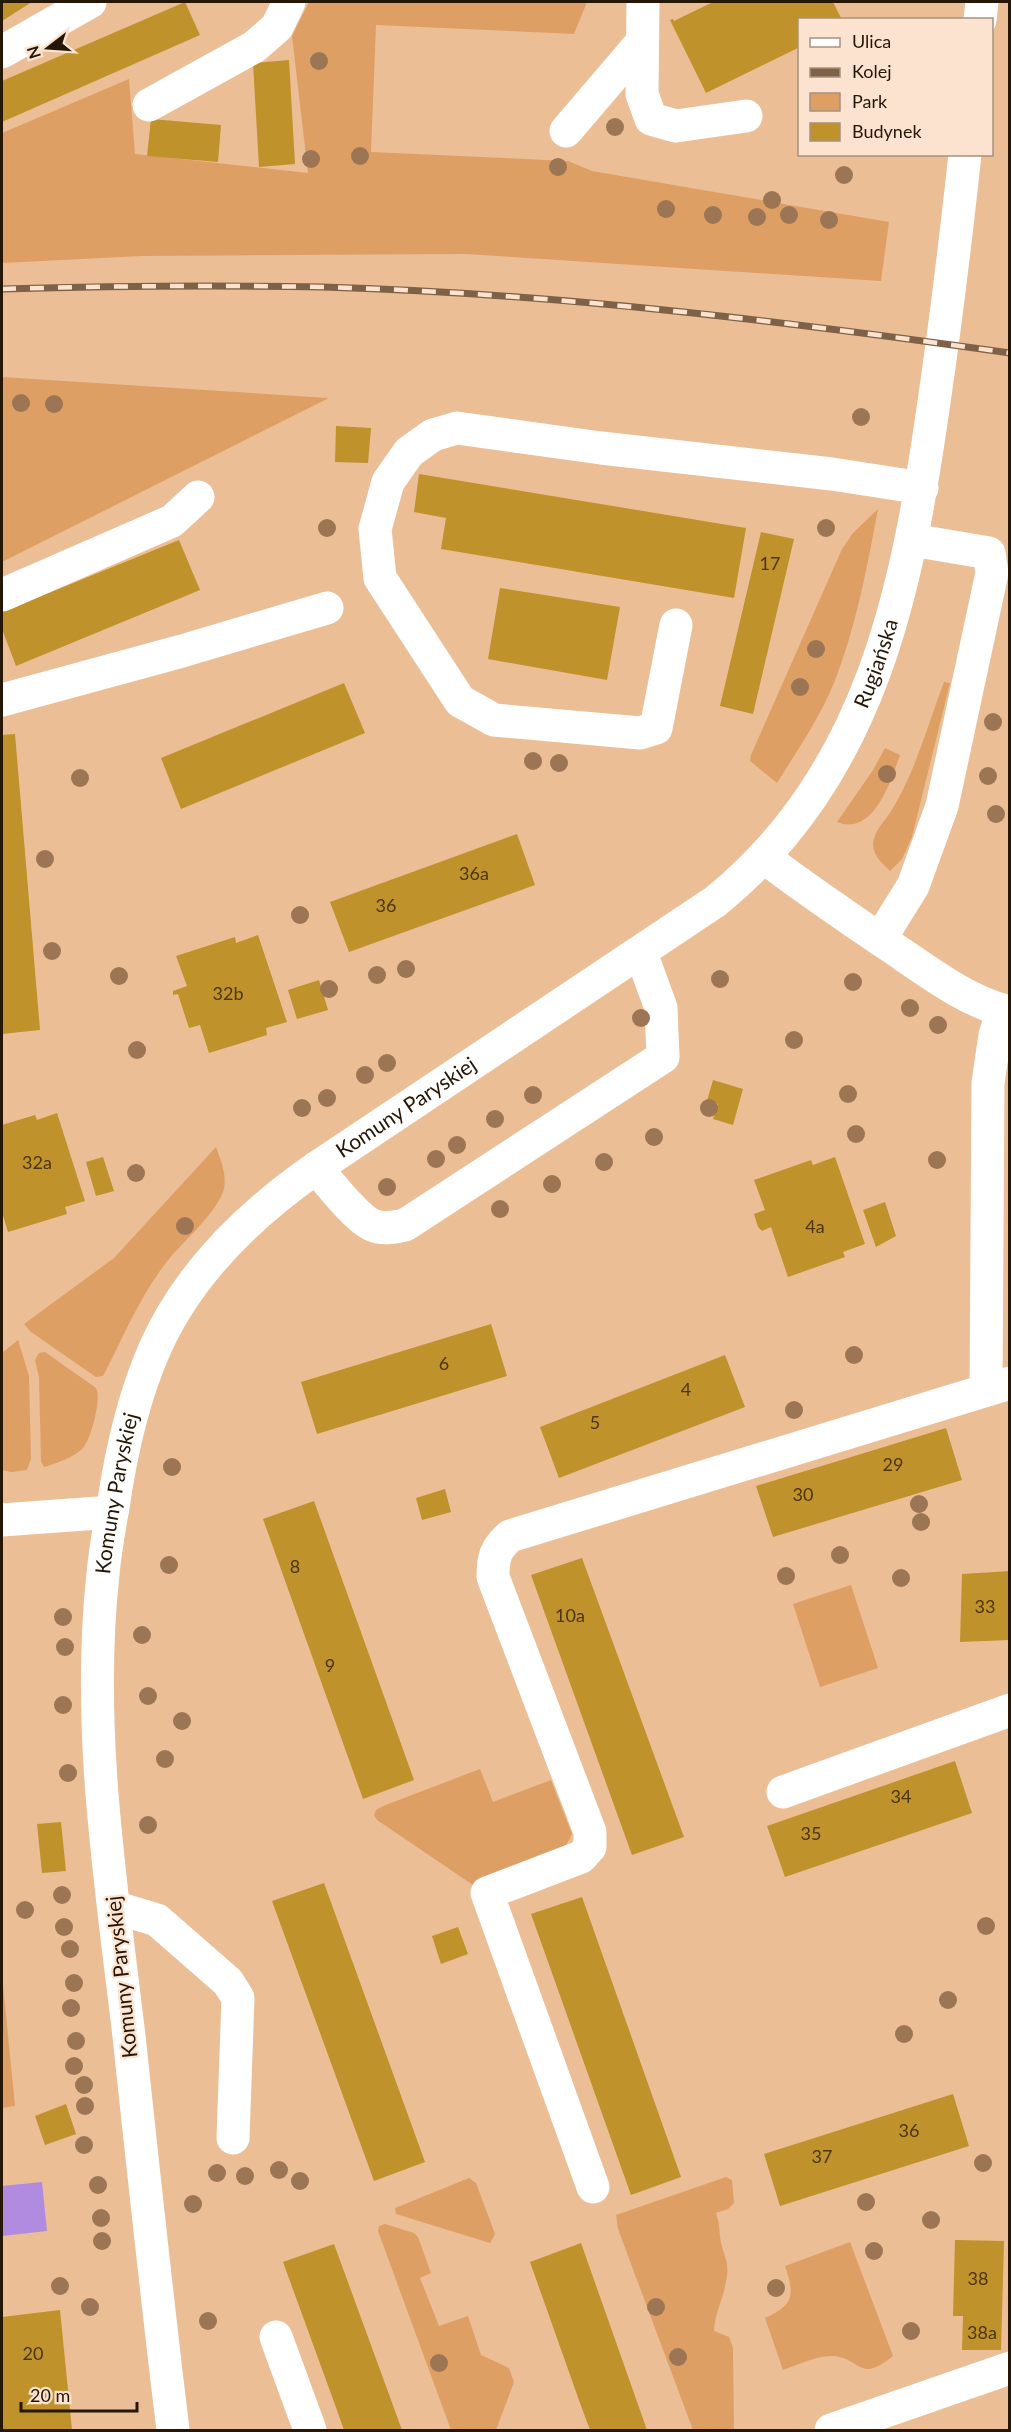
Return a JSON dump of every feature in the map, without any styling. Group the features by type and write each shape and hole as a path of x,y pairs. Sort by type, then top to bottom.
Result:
{"street":[{"path":"2,52 90,2"},
{"path":"149,105 254,47 277,27 289,2"},
{"path":"643,2 642,94 651,119 676,126 746,116"},
{"path":"980,18 982,2"},
{"path":"566,131 642,42"},
{"name":"Rugiańska","path":"764,858 822,780 858,716 886,646 912,540 922,488 953,270 965,156"},
{"path":"676,625 656,728 640,733 494,720 460,701 380,578 375,530 388,482 409,452 433,435 457,428 601,448 832,474 922,488"},
{"path":"2,595 172,521 198,497"},
{"path":"880,939 913,886 942,806 992,573 989,553 912,540"},
{"path":"2,700 182,651 327,608"},
{"path":"593,2187 487,1893 581,1857 590,1847 590,1832 493,1577 493,1561 497,1547 510,1536 998,1386 988,1083 995,1035 1006,1012 970,997 802,888 764,858"},
{"name":"Komuny Paryskiej","path":"173,2430 114,1907 101,1764 99,1654 103,1574 120,1461 136,1401 157,1344 204,1268 265,1205 316,1168 716,901 764,858"},
{"path":"316,1168 372,1225 389,1228 405,1225 663,1057 661,1008 641,953"},
{"path":"2,1520 112,1512"},
{"path":"783,1792 1010,1710"},
{"path":"114,1907 157,1920 228,1982 238,1998 233,2138"},
{"path":"276,2337 310,2430"},
{"path":"831,2430 1010,2368"}],"green space":[{"path":"309,2 587,2 574,34 376,25 371,152 568,161 592,171 889,222 881,281 466,254 142,256 2,263 2,133 129,79 135,154 308,173 292,36"},
{"path":"2,377 329,398 2,562"},
{"path":"878,509 855,619 842,662 815,722 777,783 750,761 751,755 842,549 853,533"},
{"path":"944,682 950,683 912,837 902,859 890,871 875,852 874,839 908,778"},
{"path":"885,748 900,755 879,804 861,821 850,824 837,822 873,770"},
{"path":"216,1147 225,1181 219,1201 156,1277 139,1304 103,1376 96,1377 31,1332 24,1324 114,1258"},
{"path":"18,1340 29,1376 31,1459 27,1470 11,1472 2,1470 2,1353"},
{"path":"45,1352 96,1388 98,1400 92,1428 83,1448 70,1457 44,1467 41,1461 39,1377 35,1360 39,1353"},
{"path":"851,1585 878,1668 820,1687 793,1604"},
{"path":"480,1769 493,1802 551,1780 572,1834 563,1851 473,1885 377,1820 374,1815 376,1810 383,1806"},
{"path":"2,1975 15,2106 2,2108"},
{"path":"726,2177 732,2180 734,2203 728,2209 716,2213 726,2259 727,2277 714,2331 729,2337 733,2348 734,2430 693,2430 618,2229 616,2215"},
{"path":"469,2178 476,2183 495,2234 490,2243 396,2214 395,2208"},
{"path":"385,2224 414,2233 418,2237 431,2273 420,2278 439,2326 468,2316 481,2355 509,2368 514,2382 496,2430 451,2430 378,2231 379,2226"},
{"path":"850,2242 893,2356 882,2364 866,2369 842,2358 827,2356 783,2370 765,2318 782,2308 790,2298 790,2285 785,2266"}],"shaded area":[{"path":"42,2182 47,2231 2,2236 2,2186"}],"building":[{"path":"2,2 32,2 2,21"},
{"path":"185,2 200,35 2,122 2,81"},
{"path":"713,2 833,2 841,18 798,18 798,48 706,93 670,20 674,21"},
{"path":"289,60 295,164 259,167 253,63"},
{"path":"151,119 221,125 218,162 147,156"},
{"path":"336,426 371,428 368,463 335,462"},
{"path":"419,474 746,528 734,598 441,549 446,518 414,512"},
{"path":"761,532 794,539 753,714 720,706"},
{"path":"179,540 200,590 16,666 2,629 2,612"},
{"path":"500,588 620,607 607,680 488,659"},
{"path":"344,683 365,733 181,809 161,758"},
{"path":"15,734 40,1030 2,1034 2,735"},
{"path":"517,834 535,885 349,952 330,902"},
{"path":"258,935 287,1022 266,1028 267,1035 209,1053 200,1025 189,1028 178,994 173,995 173,991 187,986 176,956 235,937 236,943"},
{"path":"319,980 328,1010 297,1019 288,990"},
{"path":"713,1080 743,1089 733,1125 713,1119 718,1104 707,1101"},
{"path":"57,1113 85,1201 65,1207 67,1214 8,1232 2,1212 2,1125 35,1115 37,1120"},
{"path":"103,1157 114,1191 96,1196 86,1162"},
{"path":"835,1157 865,1244 843,1252 845,1257 788,1277 771,1227 762,1231 758,1227 754,1214 765,1210 754,1180 811,1160 813,1165"},
{"path":"885,1202 896,1236 876,1247 863,1210"},
{"path":"491,1324 507,1376 317,1434 301,1382"},
{"path":"725,1355 745,1407 559,1478 540,1427"},
{"path":"946,1428 962,1480 773,1537 756,1486"},
{"path":"445,1489 451,1512 422,1520 416,1498"},
{"path":"314,1501 414,1780 363,1799 263,1519"},
{"path":"582,1558 684,1837 632,1855 531,1575"},
{"path":"1010,1571 1010,1640 960,1642 962,1574"},
{"path":"955,1761 972,1813 785,1877 767,1826"},
{"path":"61,1822 66,1871 42,1873 37,1824"},
{"path":"324,1883 425,2162 374,2181 272,1901"},
{"path":"582,1897 681,2177 631,2195 531,1914"},
{"path":"458,1927 468,1954 441,1964 432,1936"},
{"path":"953,2094 969,2146 780,2206 764,2154"},
{"path":"66,2104 76,2134 45,2145 35,2116"},
{"path":"955,2240 1004,2241 1001,2350 962,2350 963,2316 953,2316"},
{"path":"581,2243 647,2430 590,2430 530,2262"},
{"path":"334,2244 402,2430 344,2430 283,2262"},
{"path":"60,2310 72,2430 2,2430 2,2317"}],"railway":[{"path":"2,289 282,286 494,295 667,310 1010,353"}]}
